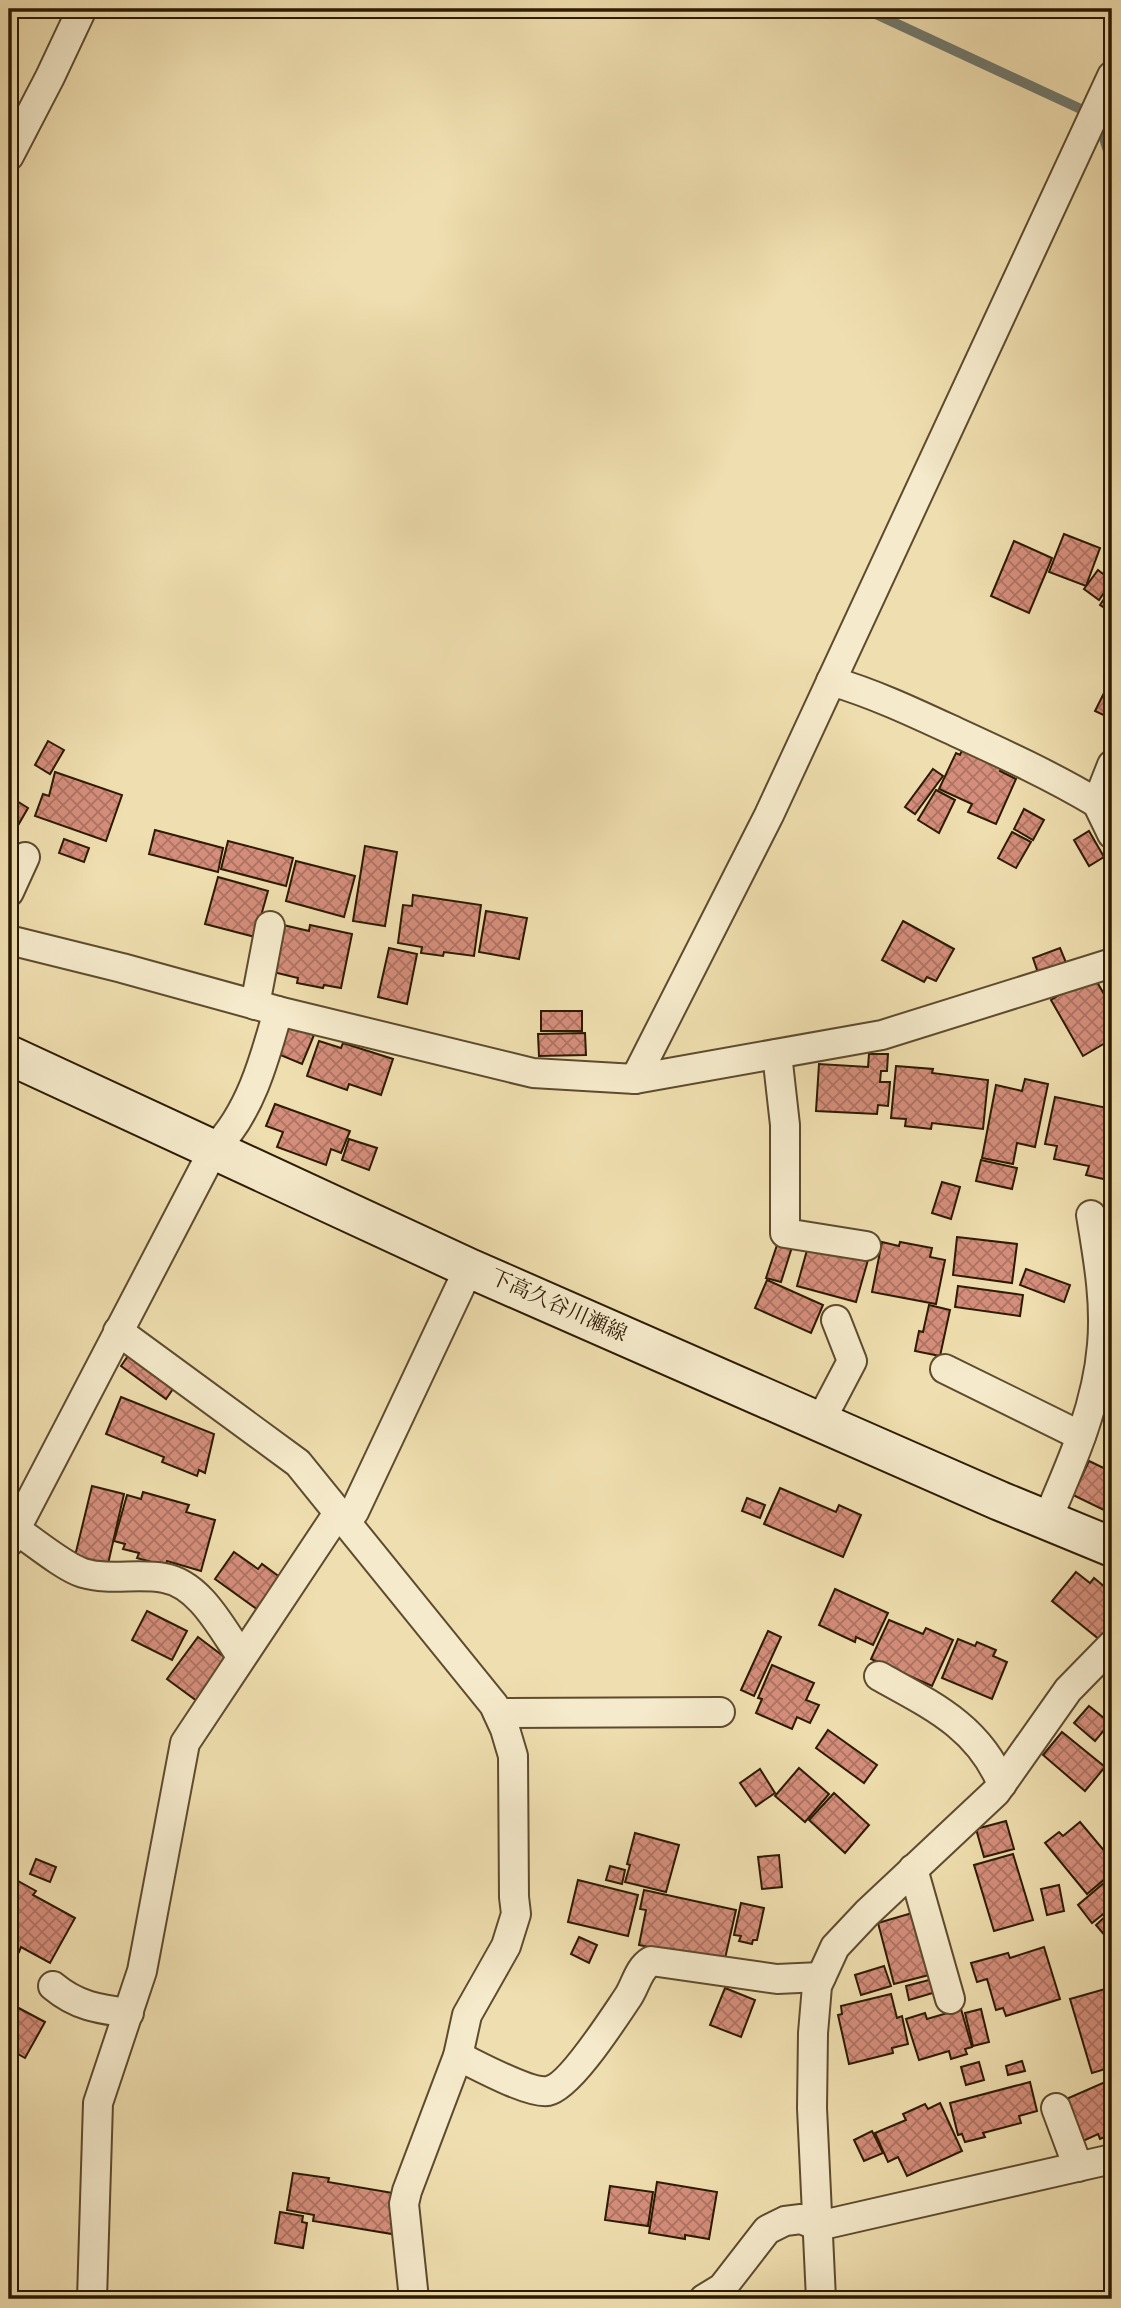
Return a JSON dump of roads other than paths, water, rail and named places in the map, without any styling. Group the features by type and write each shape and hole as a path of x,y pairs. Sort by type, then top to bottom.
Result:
{"main road":[{"name":"下高久谷川瀬線","path":"9,1055 469,1268 1112,1547"}],"street":[{"path":"9,156 82,9"},
{"path":"635,1079 769,816 1112,76"},
{"path":"831,681 870,693 1057,779 1097,803 1112,834"},
{"path":"1097,803 1112,765"},
{"path":"9,892 25,857"},
{"path":"241,1656 196,1595 179,1583 164,1578 108,1577 82,1573 12,1536 214,1149 229,1135 263,1068 270,926"},
{"path":"9,940 266,1008 533,1073 635,1079 882,1035 1112,963"},
{"path":"777,1054 785,1125 785,1233 866,1246"},
{"path":"1047,1520 1081,1436 1097,1380 1102,1345 1100,1269 1091,1215"},
{"path":"92,2299 98,2103 142,1971 185,1743 332,1522 354,1512 469,1268"},
{"path":"820,1422 852,1361 836,1320"},
{"path":"118,1331 298,1464 495,1705 505,1729 513,1756 516,1914 506,1946 467,2015 458,2056 404,2204 414,2299"},
{"path":"945,1369 1081,1436"},
{"path":"821,2299 812,2108 813,2033 817,1986 821,1977 835,1947 996,1792 1068,1690 1112,1645"},
{"path":"879,1676 938,1708 962,1726 986,1751 1002,1784"},
{"path":"498,1713 720,1712"},
{"path":"914,1869 950,1999"},
{"path":"458,2056 531,2089 549,2091 563,2083 595,2045 632,1991 643,1965 651,1961 777,1979 821,1977"},
{"path":"53,1986 64,1995 89,2007 129,2012"},
{"path":"1056,2108 1078,2167"},
{"path":"705,2299 722,2288 767,2230 785,2221 802,2219 818,2226 1112,2159"}],"waterway":[{"path":"865,9 1085,111 1099,123 1112,163"}]}
